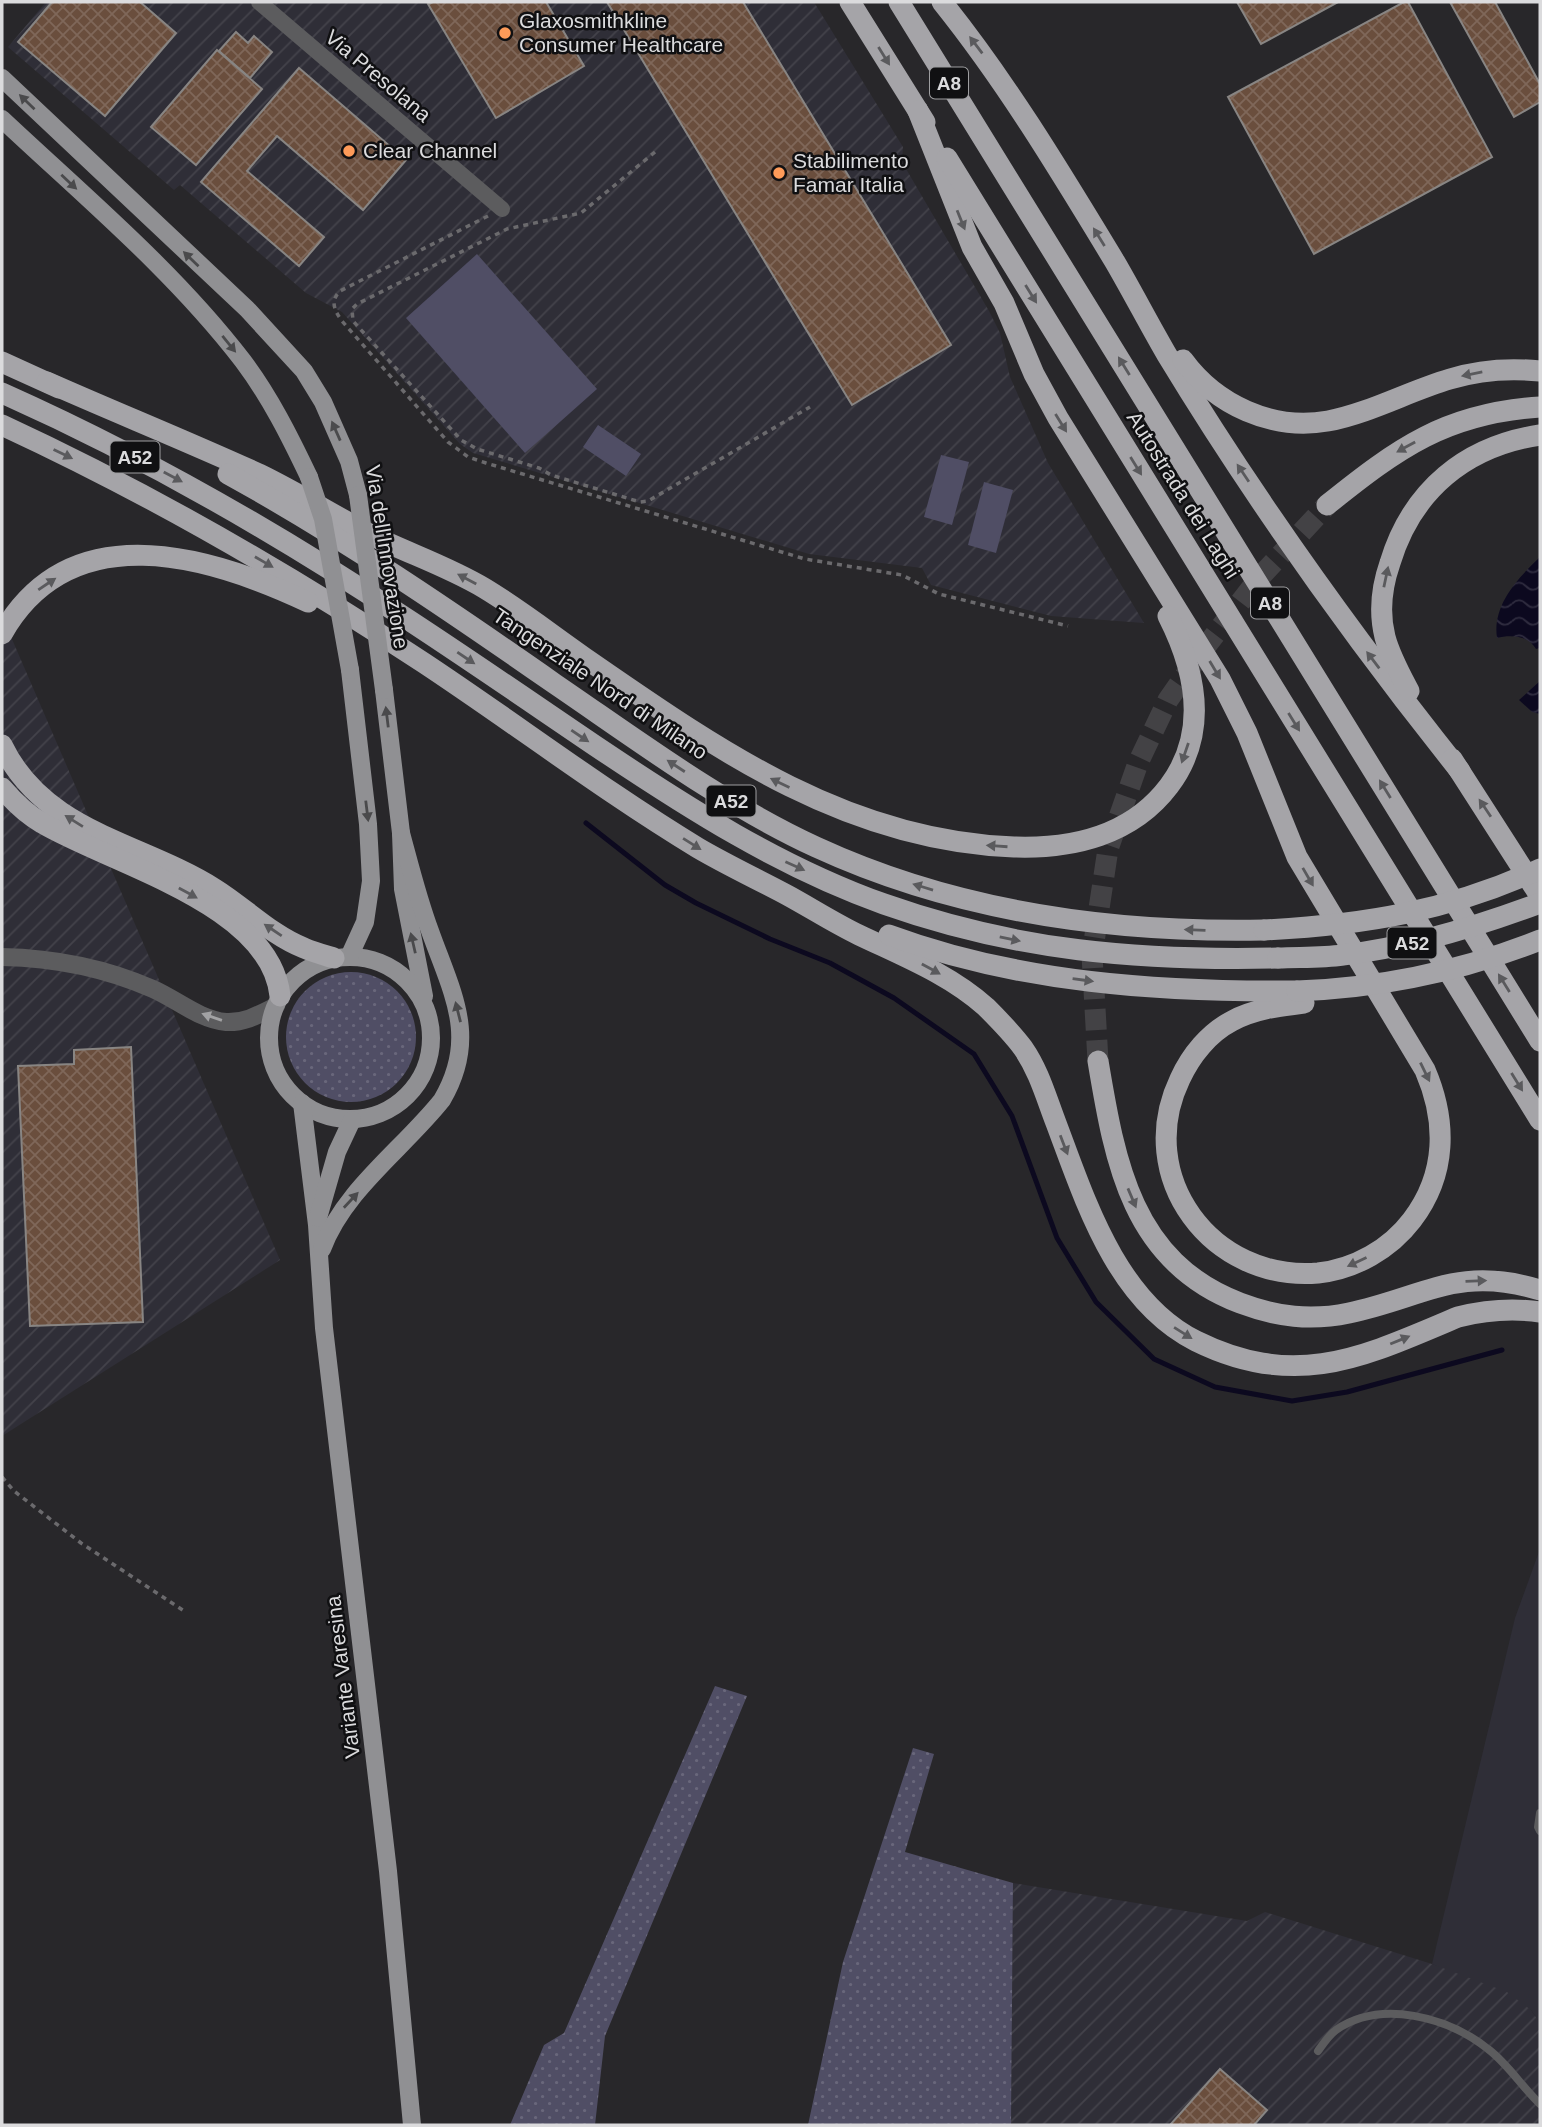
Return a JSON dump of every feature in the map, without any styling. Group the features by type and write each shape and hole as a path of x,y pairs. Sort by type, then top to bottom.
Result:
{"highway":[{"name":"Autostrada dei Laghi","path":"850,2 1540,1120"},
{"name":"Autostrada dei Laghi","path":"899,2 1540,1041"},
{"path":"942,2 1004,84 1115,263 1174,365 1281,530 1356,637 1460,771"},
{"path":"918,111 972,247 1004,303 1034,374 1058,418 1220,679 1247,733 1297,857 1425,1070 1439,1107 1441,1129 1438,1167 1426,1198 1408,1226 1384,1247 1355,1264 1303,1274 1266,1269 1225,1250 1206,1234 1192,1217 1171,1178 1166,1158 1166,1139 1171,1100 1177,1085 1185,1068 1217,1030 1249,1013 1300,997 1367,986 1422,976 1485,959 1540,940"},
{"path":"1115,263 1194,374 1220,398 1250,413 1265,417 1293,422 1329,421 1468,375 1509,370 1540,372"},
{"name":"Tangenziale Nord di Milano","path":"2,362 146,430 317,525 469,624 688,774 767,822 818,848 909,883 967,901 1061,920 1156,929 1264,930 1373,921 1424,911 1509,883 1540,869"},
{"path":"47,382 261,475 377,538 484,588 678,723 775,780 823,802 887,825 917,834 974,844 1049,846 1104,835 1148,810 1175,778 1184,759 1194,718 1195,697 1188,662 1170,619 1102,486"},
{"name":"A52","path":"2,393 126,452 264,529 399,614 712,822 776,858 827,881 920,916 1024,942 1112,955 1171,959 1278,958 1340,956 1397,947 1446,935 1540,903"},
{"path":"1327,505 1381,462 1448,425 1493,412 1540,407"},
{"path":"2,425 116,480 266,563 473,696 654,820 741,873 855,934 935,971 966,991 998,1019 1022,1047 1041,1082 1087,1204 1110,1251 1164,1320 1197,1342 1266,1364 1310,1366 1353,1359 1476,1312 1509,1309 1540,1312"},
{"path":"1540,435 1519,438 1484,450 1449,472 1413,511 1397,540 1387,570 1382,618 1384,635 1391,654 1409,690 1540,896"},
{"path":"2,634 29,597 68,571 115,557 167,555 224,568 300,598 349,624 413,666 473,696"},
{"path":"2,745 24,778 52,806 70,819 102,837 214,888 302,948 341,957"},
{"path":"2,788 21,809 40,822 187,892 233,923 266,957 276,974 278,1001"},
{"path":"1509,883 1540,863"},
{"path":"783,894 906,941 988,965 1103,983 1300,997"},
{"path":"1098,1061 1110,1135 1138,1214 1166,1255 1195,1280 1213,1291 1268,1314 1304,1318 1354,1312 1427,1288 1461,1281 1497,1281 1540,1290"}],"main road":[{"name":"Via dell'Innovazione","path":"2,78 247,309 304,371 323,402 349,461 358,495 401,833 403,889 427,1010"},
{"path":"2,119 177,284 214,325 244,362 271,404 309,477 323,519 350,670 368,824 371,881 365,922 341,957"},
{"path":"318,1258 327,1232 343,1208 442,1100 452,1082 459,1060 460,1017 416,892 401,833"},
{"path":"341,957 377,961 390,967 412,985 427,1010 431,1023 431,1045 421,1079 408,1096 391,1109 365,1119 325,1115 302,1103 283,1084 272,1060 269,1034 278,1001 288,985 308,968 341,957"},
{"name":"Variante Varesina","path":"302,1103 388,1871 412,2125"},
{"name":"Variante Varesina","path":"317,1225 337,1152 352,1119"}],"street":[{"name":"Via Presolana","path":"259,2 502,209"},
{"path":"2,957 57,961 114,975 149,987 204,1015 225,1022 251,1019 278,1001"}],"lane":[{"path":"1540,1813 1540,1831"},
{"path":"1318,2051 1334,2031 1356,2020 1387,2013 1420,2017 1455,2028 1489,2049 1540,2104"}],"path":[{"path":"655,152 581,213 507,229 356,304 352,309 353,321 466,444 539,468 551,475 640,502 648,501 810,407"},
{"path":"502,209 340,291 333,304 342,321 458,451 486,463 805,559 902,575 939,594 1068,626"},
{"path":"2,1478 14,1491 81,1544 184,1611"}],"shaded area":[{"path":"46,2 814,2 903,147 902,162 1000,333 1010,377 1048,463 1144,623 1051,616 931,585 922,568 809,554 473,453 460,444 342,312 306,293 180,185 174,190 8,47"},
{"path":"477,254 597,389 525,453 406,318"},
{"path":"598,425 641,454 626,476 583,447"},
{"path":"941,455 969,462 952,525 924,517"},
{"path":"984,482 1013,490 996,553 968,545"},
{"path":"2,616 280,1260 2,1436"},
{"path":"351,972 376,977 397,991 411,1012 416,1037 411,1062 397,1083 376,1097 351,1102 326,1097 305,1083 291,1062 286,1037 291,1012 305,991 326,977"},
{"path":"1540,1549 1540,2023 1531,2010 1432,1964 1515,1618"},
{"path":"715,1686 747,1696 605,2036 595,2125 510,2125 544,2045 564,2033"},
{"path":"913,1748 934,1754 905,1852 1013,1883 1011,2125 808,2125 843,1962"},
{"path":"1013,1883 1247,1921 1265,1912 1432,1964 1507,1992 1531,2010 1540,2023 1540,2125 1011,2125"}],"water":[{"path":"1540,557 1540,648 1536,649 1529,641 1519,637 1497,638 1497,626 1508,593"},
{"path":"1540,681 1540,714 1532,712 1519,700"}],"building":[{"path":"52,2 140,2 176,33 105,116 18,42"},
{"name":"Glaxosmithkline Consumer Healthcare","path":"546,2 584,66 496,118 428,4"},
{"name":"Stabilimento Famar Italia","path":"607,2 743,2 951,345 852,405"},
{"path":"1237,2 1338,2 1261,44"},
{"path":"1408,2 1492,157 1314,254 1228,97"},
{"path":"1450,2 1495,2 1540,84 1540,102 1514,117"},
{"path":"236,32 248,43 254,36 272,52 250,78 219,51"},
{"path":"217,50 262,89 196,165 151,127"},
{"path":"299,68 406,160 363,210 277,136 247,171 324,237 299,266 201,182"},
{"path":"131,1047 143,1322 30,1326 18,1066 74,1064 74,1050"},
{"path":"1220,2069 1267,2110 1254,2125 1170,2125"}],"waterway":[{"path":"586,823 665,885 770,939 830,963 894,998 974,1054 1012,1116 1057,1238 1096,1302 1154,1359 1215,1387 1292,1401 1347,1392 1502,1350"}],"tunnel":[{"path":"1098,1061 1092,955 1108,849 1138,763 1168,700 1206,646 1260,577 1327,505"}],"place":[{"name":"Glaxosmithkline Consumer Healthcare","path":"505,33"},
{"name":"Clear Channel","path":"349,151"},
{"name":"Stabilimento Famar Italia","path":"779,173"}]}
